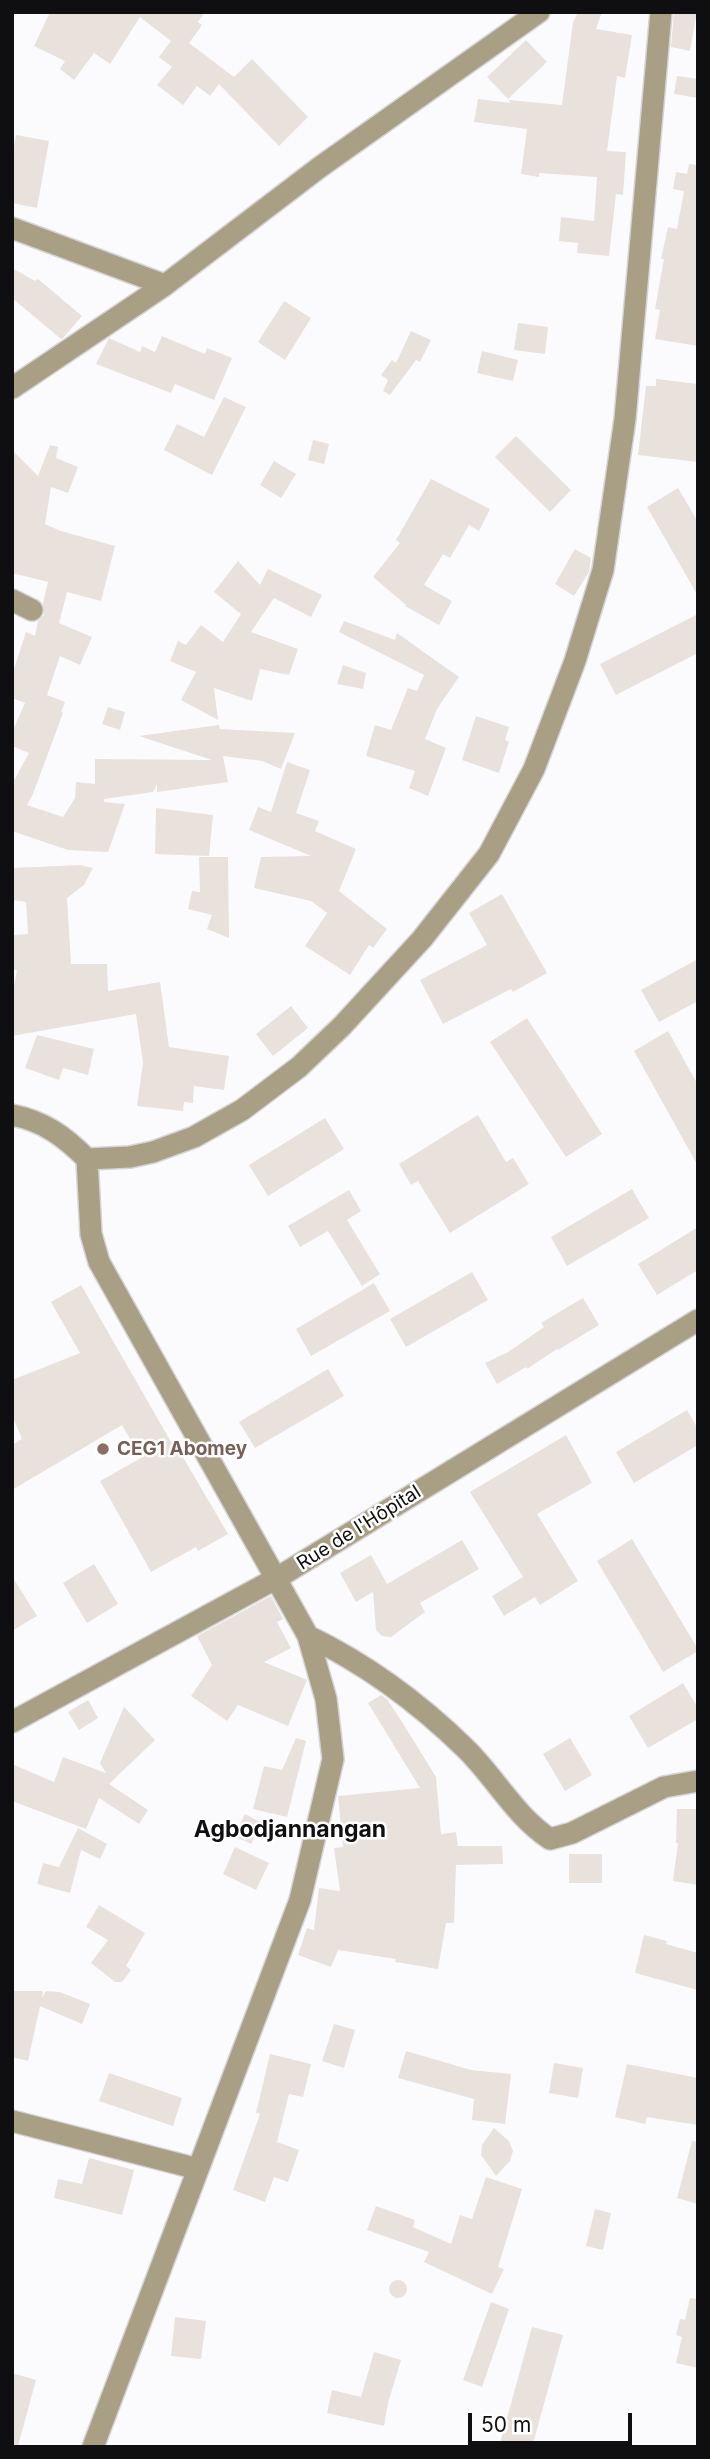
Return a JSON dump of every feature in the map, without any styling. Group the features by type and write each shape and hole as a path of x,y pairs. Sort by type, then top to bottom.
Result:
{"street":[{"path":"12,388 165,285 301,181 539,12"},
{"path":"87,1159 142,1154 194,1137 242,1110 299,1067 342,1026 422,939 489,854 534,769 575,661 603,569 625,419 661,12"},
{"path":"12,228 165,285"},
{"path":"12,600 32,610"},
{"path":"12,1115 32,1119 47,1126 66,1138 87,1159 91,1234 99,1262 308,1636 326,1699 333,1759 300,1900 93,2447"},
{"name":"Rue de l'Hôpital","path":"12,1722 277,1578 698,1320"},
{"path":"308,1636 342,1652 383,1678 466,1749 533,1828 550,1839 572,1833 664,1787 698,1781"},
{"path":"12,2121 198,2169"}],"building":[{"path":"50,12 205,12 198,22 202,25 189,43 234,77 252,59 308,117 279,146 219,84 210,96 197,86 183,105 157,85 172,67 159,57 171,41 140,17 110,64 94,53 74,80 60,69 65,61 34,46"},
{"path":"578,12 602,12 596,29 632,35 625,78 617,76 607,151 626,152 623,195 616,194 609,256 577,253 578,243 559,241 561,217 594,221 597,177 539,173 539,177 521,174 527,129 474,122 478,99 562,105 573,22"},
{"path":"674,12 697,12 690,51 671,47"},
{"path":"526,40 547,62 508,99 487,77"},
{"path":"677,76 698,79 698,98 674,94"},
{"path":"16,135 49,141 37,208 12,203 12,156"},
{"path":"689,164 698,165 698,346 655,339 660,310 655,309 664,259 661,259 668,227 677,229 684,191 673,189 676,172 687,174"},
{"path":"12,268 35,281 38,279 82,316 63,338 12,298"},
{"path":"284,301 311,318 285,360 258,342"},
{"path":"518,323 548,327 545,354 514,350"},
{"path":"411,331 431,340 420,362 416,360 390,395 383,391 388,380 381,375 392,360 396,363"},
{"path":"162,336 205,354 207,348 232,358 214,400 175,384 171,393 96,364 109,338 140,352 142,346 155,352"},
{"path":"482,351 518,360 513,381 477,373"},
{"path":"656,379 698,384 698,462 638,455 646,386 656,386"},
{"path":"224,397 246,407 212,475 164,450 177,424 204,437"},
{"path":"516,436 571,490 550,512 495,457"},
{"path":"313,440 329,444 324,464 308,460"},
{"path":"50,445 58,447 56,458 78,467 68,493 51,487 45,524 115,546 101,601 67,592 59,623 92,637 80,665 60,656 47,695 65,702 61,712 63,713 27,805 63,817 75,798 76,782 95,784 95,759 212,760 139,736 219,725 220,729 295,733 281,769 262,761 223,756 228,782 157,792 157,784 153,792 104,799 104,802 125,804 108,852 68,850 12,831 12,784 29,753 12,746 12,732 25,703 12,698 12,675 26,632 35,636 38,621 44,615 43,603 48,582 12,573 12,450 38,476"},
{"path":"274,461 296,474 281,498 260,485"},
{"path":"431,479 490,509 479,531 469,525 450,558 443,554 424,585 452,601 439,625 405,606 373,577 400,543 396,540"},
{"path":"678,488 698,522 698,596 647,507"},
{"path":"575,549 591,558 589,572 574,596 555,584"},
{"path":"238,561 260,585 268,569 322,595 311,617 274,598 251,632 298,649 289,675 260,669 252,701 214,688 218,720 181,700 196,672 170,661 178,641 186,645 201,625 223,642 241,614 214,592"},
{"path":"698,614 698,653 616,695 600,664"},
{"path":"344,621 395,640 397,633 459,677 437,709 425,739 446,748 428,796 409,788 415,771 366,756 375,725 391,730 408,688 417,691 424,675 339,632"},
{"path":"343,665 366,673 363,689 337,684"},
{"path":"108,707 125,712 120,730 102,724"},
{"path":"476,716 509,727 505,740 509,742 499,773 462,760"},
{"path":"287,762 310,770 296,813 319,821 315,831 356,849 339,891 387,929 373,948 369,945 350,975 305,946 327,913 311,901 254,888 261,857 311,856 249,830 258,807 271,812"},
{"path":"156,808 213,815 209,856 155,854"},
{"path":"199,857 228,857 229,938 207,929 212,915 188,909 192,891 200,892"},
{"path":"80,865 93,868 84,885 67,898 71,964 107,964 108,991 160,982 169,1047 229,1056 224,1090 194,1086 193,1103 184,1102 183,1111 137,1106 143,1063 136,1014 12,1036 12,996 17,970 12,970 12,935 28,934 26,902 12,900 12,868"},
{"path":"502,894 547,973 443,1024 420,980 487,945 469,913"},
{"path":"698,959 698,1001 659,1022 641,990"},
{"path":"291,1006 308,1028 273,1056 256,1034"},
{"path":"527,1018 602,1134 566,1157 490,1042"},
{"path":"668,1031 698,1085 698,1166 634,1051"},
{"path":"37,1035 94,1049 88,1075 63,1068 59,1080 25,1068"},
{"path":"478,1115 506,1162 513,1158 529,1184 450,1233 418,1181 411,1185 399,1164"},
{"path":"325,1118 344,1149 268,1196 249,1165"},
{"path":"632,1189 649,1218 567,1266 551,1237"},
{"path":"349,1190 361,1211 347,1220 380,1274 362,1286 328,1231 300,1247 288,1226"},
{"path":"698,1227 698,1270 657,1295 638,1264"},
{"path":"472,1272 488,1300 406,1347 390,1319"},
{"path":"374,1283 390,1311 311,1356 296,1329"},
{"path":"81,1285 171,1442 173,1440 228,1534 198,1551 196,1547 151,1572 100,1481 141,1458 122,1425 12,1490 12,1445 22,1439 12,1415 12,1380 80,1353 51,1302"},
{"path":"583,1298 599,1325 497,1384 485,1363 508,1352 544,1327 541,1323"},
{"path":"328,1369 344,1396 255,1448 239,1422"},
{"path":"687,1410 698,1429 698,1445 634,1483 616,1452"},
{"path":"566,1435 592,1483 537,1514 578,1581 540,1605 535,1597 504,1616 492,1596 523,1577 470,1492"},
{"path":"632,1539 698,1649 663,1672 597,1561"},
{"path":"462,1540 479,1569 420,1603 425,1612 391,1637 382,1636 376,1630 373,1592 356,1602 340,1573 371,1555 387,1584"},
{"path":"94,1564 118,1604 87,1623 63,1583"},
{"path":"12,1576 37,1616 12,1631"},
{"path":"271,1596 283,1619 277,1622 291,1648 264,1662 307,1680 288,1726 238,1705 227,1721 191,1696 212,1665 197,1636"},
{"path":"683,1683 698,1708 698,1719 648,1748 629,1716"},
{"path":"381,1695 387,1699 436,1777 441,1834 456,1832 458,1846 502,1846 503,1864 456,1865 454,1923 446,1923 438,1969 338,1950 331,1967 298,1955 307,1928 314,1930 319,1888 340,1891 334,1848 343,1847 338,1796 420,1788 368,1703"},
{"path":"88,1700 98,1718 79,1730 68,1712"},
{"path":"124,1707 155,1740 109,1784 148,1810 139,1824 99,1798 86,1829 12,1801 12,1764 54,1782 63,1757 106,1773 100,1763"},
{"path":"296,1738 306,1741 287,1817 253,1809 264,1766 282,1770"},
{"path":"570,1738 592,1775 565,1791 543,1754"},
{"path":"677,1809 698,1809 698,1885 673,1881 678,1843"},
{"path":"245,1814 262,1823 251,1844 234,1836"},
{"path":"78,1828 107,1844 100,1859 81,1850 70,1893 37,1884 43,1863 59,1867"},
{"path":"235,1847 269,1863 256,1890 223,1874"},
{"path":"569,1854 602,1854 602,1883 569,1883"},
{"path":"99,1905 145,1933 126,1966 131,1970 122,1982 115,1982 91,1963 108,1940 86,1927"},
{"path":"644,1935 698,1953 698,1990 635,1973"},
{"path":"12,1991 43,1991 42,1998 46,1991 60,1992 90,2004 82,2024 40,2006 28,2061 12,2057"},
{"path":"334,2024 355,2030 344,2068 322,2061"},
{"path":"406,2051 471,2070 511,2074 505,2124 472,2120 474,2099 398,2078"},
{"path":"270,2054 311,2064 303,2097 289,2094 277,2142 299,2150 288,2182 274,2177 265,2202 233,2190 260,2114 256,2113"},
{"path":"554,2063 583,2068 578,2098 549,2093"},
{"path":"627,2064 698,2078 698,2125 647,2117 645,2124 615,2117"},
{"path":"109,2073 182,2098 173,2126 99,2101"},
{"path":"494,2128 509,2141 513,2151 510,2161 496,2176 481,2155 482,2145"},
{"path":"692,2141 698,2142 698,2204 677,2198"},
{"path":"89,2158 134,2170 122,2215 54,2198 58,2179 82,2184"},
{"path":"486,2177 522,2189 498,2267 504,2269 492,2294 424,2262 429,2252 367,2230 376,2206 415,2220 413,2227 451,2244 460,2215 472,2219"},
{"path":"595,2209 611,2213 603,2250 586,2246"},
{"path":"394,2280 402,2280 407,2289 405,2296 394,2298 389,2293 389,2285"},
{"path":"690,2298 698,2299 698,2368 676,2363 682,2337 676,2335 680,2319 685,2320"},
{"path":"491,2302 509,2309 482,2387 463,2380"},
{"path":"175,2317 206,2321 201,2359 171,2356"},
{"path":"532,2327 563,2335 532,2447 499,2447"},
{"path":"374,2352 401,2360 384,2426 327,2413 332,2390 361,2397"},
{"path":"12,2373 36,2380 18,2446 12,2446"}],"place":[{"name":"CEG1 Abomey","path":"103,1449"}],"district":[{"name":"Agbodjannangan","path":"290,1830"}]}
